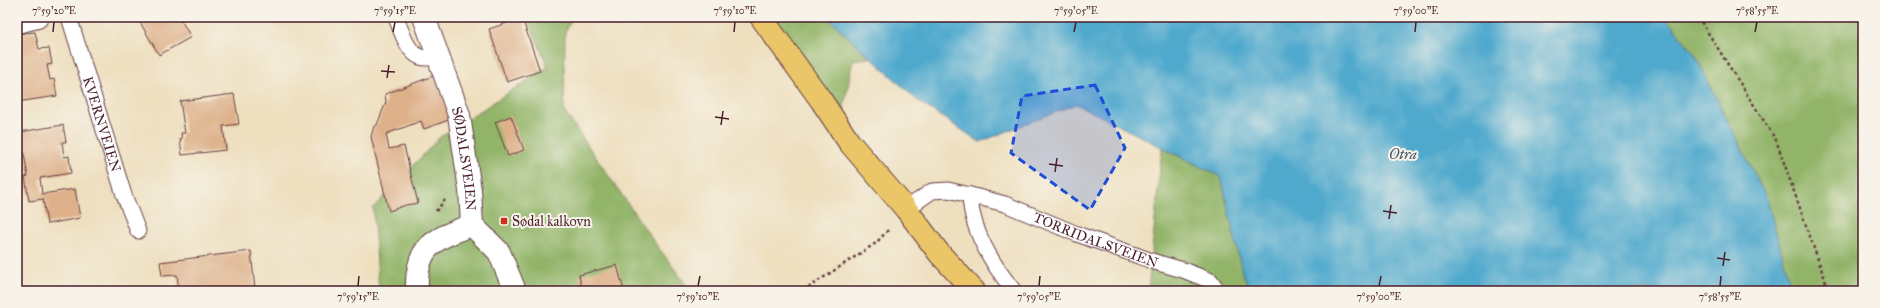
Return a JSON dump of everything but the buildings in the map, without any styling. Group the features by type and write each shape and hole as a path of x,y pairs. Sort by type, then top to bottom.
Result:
{"main road":[{"path":"761,17 821,100 849,142 906,209 940,253 974,291"}],"street":[{"path":"17,22 38,17"},
{"name":"SØDALSVEIEN","path":"424,17 459,115 470,190 472,225 500,252 515,291"},
{"path":"417,291 417,273 421,257 429,247 433,243 451,233 472,225"}],"lane":[{"name":"KVERNVEIEN","path":"69,17 124,195 138,231"},
{"path":"396,17 404,37 414,54 425,58 438,55"},
{"name":"TORRIDALSVEIEN","path":"906,209 932,191 948,190 1005,204 1077,234 1155,262 1184,270 1210,281 1218,291"},
{"path":"970,195 971,206 978,232 992,260 1014,291"}],"path":[{"path":"1698,17 1776,140 1829,291"},
{"path":"803,291 876,243 906,209"}],"highlighted area":[{"path":"1095,85 1125,148 1090,210 1011,153 1022,96"}],"green space":[{"path":"527,17 573,17 565,32 564,111 655,243 691,291 379,291 373,208 440,137 548,67"},
{"path":"754,17 827,17 870,58 853,60 842,117"},
{"path":"1665,17 1863,17 1863,291 1792,291 1767,199 1694,53"},
{"path":"1162,148 1221,177 1242,271 1250,291 1148,291"}],"water":[{"name":"Otra","path":"827,17 1665,17 1694,53 1767,199 1792,291 1250,291 1242,271 1221,177 1076,104 980,142 918,101"}],"place":[{"name":"Sødal kalkovn","path":"504,221"}]}
